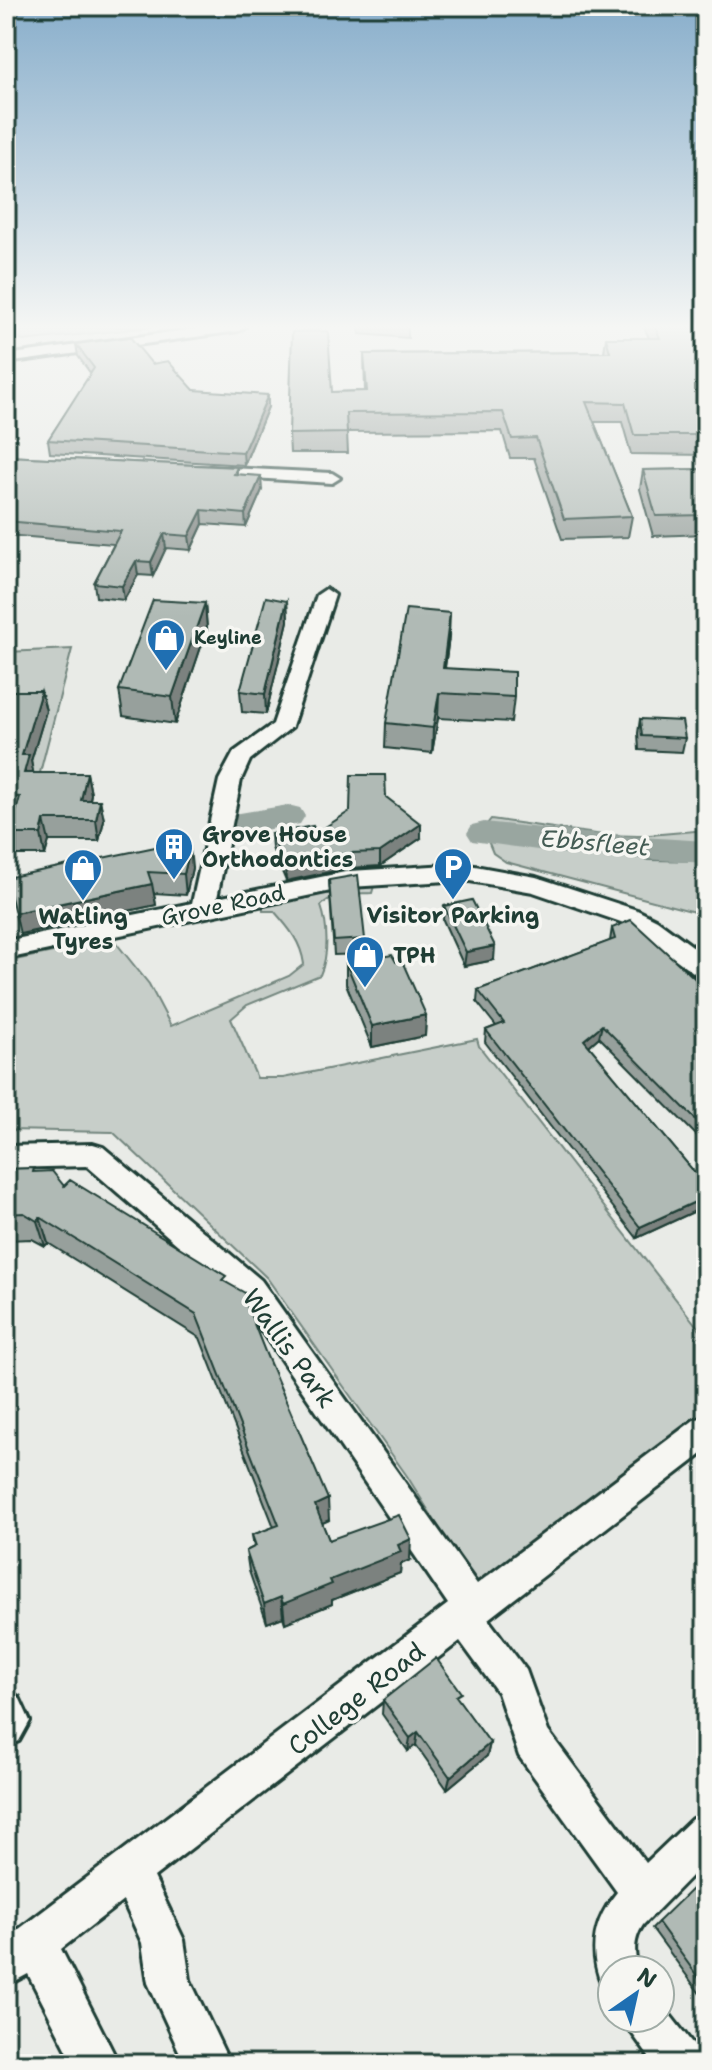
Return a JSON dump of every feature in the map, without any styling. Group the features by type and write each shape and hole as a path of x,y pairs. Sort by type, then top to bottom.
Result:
{"street":[{"path":"190,471 332,478"},
{"path":"203,908 230,780 241,757 282,727 326,595"},
{"name":"Grove Road","path":"6,950 350,879 430,873 484,873 536,885 629,916 648,926 706,969"},
{"name":"Wallis Park","path":"6,1157 93,1155 250,1289 467,1610 514,1685 533,1742 643,1894"},
{"name":"College Road","path":"21,1954 467,1610 706,1431"},
{"path":"6,1710 11,1721 6,1728"},
{"path":"613,1954 615,1932 627,1909 706,1833"},
{"path":"130,1872 163,1940 169,1983 208,2064"},
{"path":"21,1954 97,2064"},
{"path":"658,2034 680,2064"}],"shaded area":[{"path":"72,649 35,792 6,873 6,652"},
{"path":"491,819 603,835 638,836 706,830 706,915 506,862 493,853 483,829"},
{"path":"629,842 648,846 706,845 706,861 649,860 622,852 623,845"},
{"path":"374,886 372,893 337,896 321,906 326,940 320,975 247,1005 231,1019 257,1078 283,1078 477,1039 479,1046 706,1338 706,1418 476,1587 407,1476 267,1278 113,1132 6,1130 6,962 113,939 149,984 171,1026 289,976 304,964 289,929 274,911 263,911 263,906 333,890"}],"building":[{"path":"58,424 255,424 243,452 48,440"},
{"path":"289,424 347,424 347,433 289,434"},
{"path":"507,424 595,424 632,516 564,519 536,438 512,439"},
{"path":"631,424 706,424 706,435 634,435"},
{"path":"6,456 237,467 234,474 261,476 245,514 202,510 189,536 164,534 151,562 136,561 122,586 94,583 121,531 6,521"},
{"path":"706,469 706,515 656,516 643,470"},
{"path":"266,597 287,601 265,694 240,691"},
{"path":"153,600 205,603 172,697 119,690"},
{"path":"406,609 450,613 443,668 514,672 514,697 439,693 433,728 386,723"},
{"path":"11,691 41,691 22,755 29,755 24,773 87,773 81,800 100,800 96,820 44,820 41,834 10,834 20,797 6,796 6,704"},
{"path":"640,719 682,721 685,738 642,736"},
{"path":"351,775 385,775 386,797 421,824 380,852 349,853 285,866 271,834 313,826 316,833 350,811"},
{"path":"160,846 190,848 184,874 148,872 152,884 15,913 6,878"},
{"path":"358,875 365,939 334,941 329,880"},
{"path":"472,900 495,946 466,952 444,906"},
{"path":"631,920 702,985 706,983 706,1130 602,1025 584,1040 706,1186 706,1197 640,1227 486,1030 504,1023 478,990 615,939 612,928"},
{"path":"392,955 396,962 402,961 426,1015 372,1026 346,963"},
{"path":"34,1168 33,1172 52,1171 64,1186 70,1180 226,1276 222,1280 245,1293 245,1301 266,1354 328,1499 315,1505 329,1540 399,1515 411,1539 398,1545 401,1552 330,1580 332,1584 283,1604 281,1597 264,1604 246,1551 256,1546 252,1535 279,1525 196,1314 40,1217 37,1221 24,1213 6,1214 6,1169"},
{"path":"436,1658 461,1693 456,1696 490,1743 450,1777 418,1732 410,1738 383,1700"},
{"path":"698,1883 706,1894 706,1988 658,1922"}],"waterway":[{"name":"Ebbsfleet","path":"246,822 288,816"},
{"name":"Ebbsfleet","path":"484,833 595,845 706,852"}],"place":[{"name":"Keyline","path":"166,672"},
{"name":"Grove House Orthodontics","path":"174,881"},
{"name":"Visitor Parking","path":"453,901"},
{"name":"Watling Tyres","path":"83,902"},
{"name":"TPH","path":"365,989"}]}
